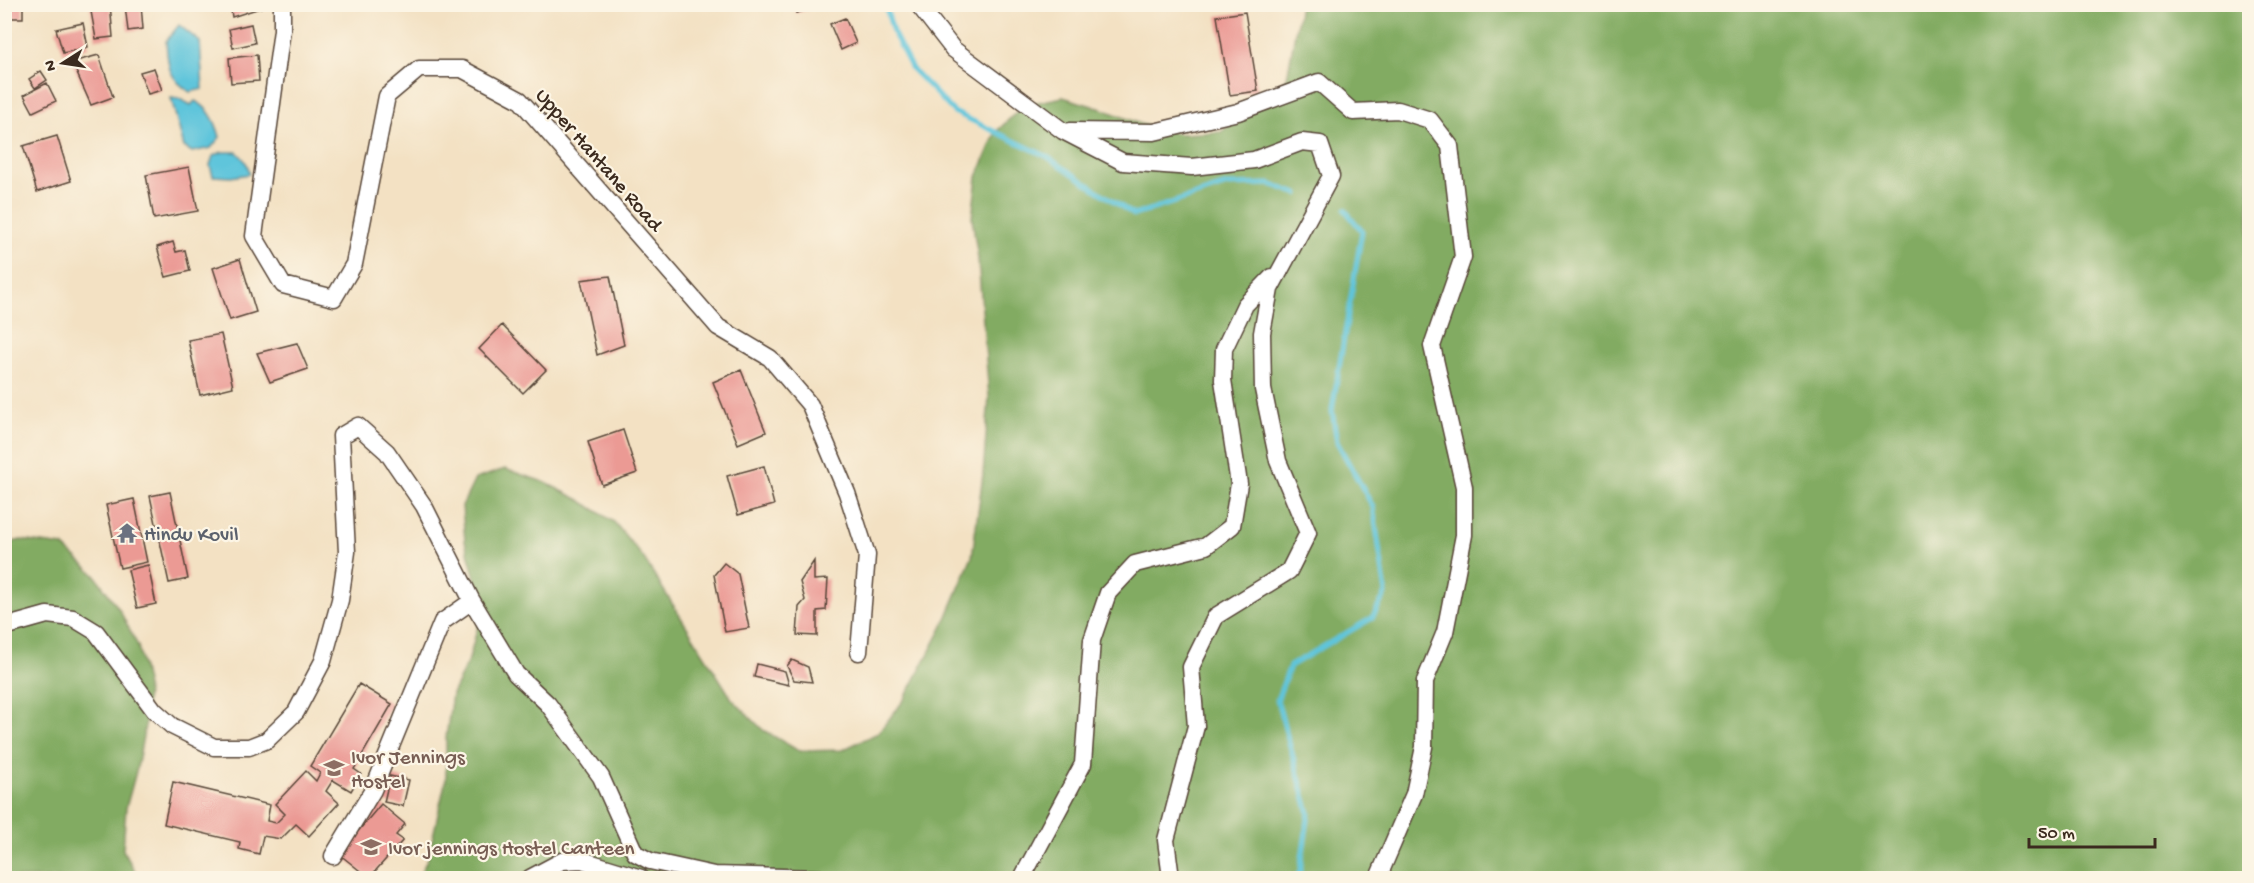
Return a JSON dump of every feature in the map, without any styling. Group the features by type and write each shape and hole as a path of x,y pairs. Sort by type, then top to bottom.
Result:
{"street":[{"name":"Upper Hantane Road","path":"282,4 282,30 254,236 283,285 334,298 354,264 387,96 419,69 462,69 520,100 718,327 770,358 810,405 847,493 867,555 859,652"},
{"path":"918,4 953,49 1063,131 1123,162 1192,167 1254,160 1302,142 1320,144 1331,176 1270,289 1262,333 1263,389 1278,461 1308,533 1289,571 1216,616 1191,667 1196,726 1167,840 1171,879"},
{"path":"1063,131 1154,132 1238,112 1319,82 1353,112 1398,110 1430,120 1450,146 1464,257 1432,346 1464,487 1464,535 1445,632 1425,681 1424,747 1414,794 1378,879"},
{"path":"1022,879 1083,764 1092,640 1108,592 1135,564 1206,546 1232,526 1239,484 1223,380 1224,349 1245,305 1282,267"},
{"path":"4,627 47,615 73,618 96,632 154,710 172,726 214,747 249,747 267,740 297,712 323,661 329,641 340,600 347,552 341,436 358,426 387,452 424,506 472,601 516,674 548,704 601,777 635,853 650,861 714,875 818,877 819,879"},
{"path":"333,856 374,790 442,622 472,601"},
{"path":"530,879 562,861 582,861 641,879"}],"green space":[{"path":"1300,5 2249,5 2249,878 418,878 428,858 446,779 446,738 452,694 469,659 479,622 476,582 465,541 462,506 475,479 505,469 544,482 580,500 614,522 643,557 732,699 763,730 799,751 842,750 878,733 904,700 942,628 972,557 983,474 989,397 978,259 972,218 977,177 996,132 1024,105 1063,97 1141,124 1181,134 1221,132 1287,78"},
{"path":"21,540 63,546 95,575 119,609 138,646 147,687 145,726 126,808 123,850 139,878 5,878 4,544"}],"water":[{"path":"179,25 200,42 203,89 190,92 177,81 170,70 166,41"},
{"path":"171,98 180,99 191,105 195,101 208,111 220,137 211,148 192,152 184,147"},
{"path":"222,152 237,152 247,164 249,174 231,177 213,176 210,165 213,156"}],"building":[{"path":"4,4 23,4 23,18 5,18"},
{"path":"110,4 113,37 96,39 90,6"},
{"path":"141,4 143,29 128,31 125,5"},
{"path":"230,4 269,4 269,5 232,17"},
{"path":"794,4 824,4 825,5 796,13"},
{"path":"1245,12 1258,91 1230,95 1217,16"},
{"path":"845,18 856,43 841,50 830,24"},
{"path":"83,23 88,47 63,53 56,29"},
{"path":"251,24 255,43 233,48 229,29"},
{"path":"99,55 113,97 91,105 72,62"},
{"path":"257,55 259,81 231,83 229,58"},
{"path":"154,68 162,90 148,94 140,72"},
{"path":"41,71 47,80 35,88 29,79"},
{"path":"47,83 56,101 33,112 24,95"},
{"path":"57,136 71,181 37,192 23,146"},
{"path":"189,167 198,211 154,219 146,175"},
{"path":"173,242 176,252 185,250 190,271 166,277 157,247"},
{"path":"240,259 256,312 230,320 213,268"},
{"path":"610,276 624,345 597,355 581,280"},
{"path":"502,325 546,370 523,393 479,349"},
{"path":"221,334 233,387 200,395 188,340"},
{"path":"297,343 308,369 270,382 257,353"},
{"path":"741,370 766,432 738,444 713,382"},
{"path":"623,430 637,473 602,485 588,442"},
{"path":"764,466 774,505 738,515 727,476"},
{"name":"Hindu Kovil","path":"170,492 188,579 169,583 150,496"},
{"name":"Hindu Kovil","path":"134,499 147,562 120,568 106,505"},
{"path":"814,561 814,580 828,579 826,610 817,611 817,636 797,635 799,607 805,600 800,582"},
{"path":"724,563 738,574 749,628 725,632 714,575"},
{"name":"Hindu Kovil","path":"148,565 156,604 137,608 128,570"},
{"path":"792,660 808,667 812,682 794,680 787,666"},
{"path":"757,664 785,671 789,685 754,677"},
{"name":"Ivor Jennings Hostel","path":"359,684 392,704 354,769 361,774 351,791 333,780 326,791 339,803 309,836 296,824 281,839 263,836 259,854 239,849 240,842 164,824 173,782 270,805 267,821 276,823 285,814 275,804 306,771 316,781 320,773 310,766"},
{"name":"Ivor jennings Hostel Canteen","path":"390,776 409,780 403,806 384,802"},
{"name":"Ivor jennings Hostel Canteen","path":"381,804 405,824 396,835 403,840 369,878 339,854"}],"waterway":[{"path":"885,4 893,32 912,69 954,112 1046,156 1134,215 1227,185 1270,184 1298,194"},
{"path":"1296,878 1300,871 1309,813 1277,700 1290,666 1372,618 1386,593 1373,507 1337,442 1332,410 1362,231 1345,210"}],"place":[{"name":"Hindu Kovil","path":"127,533"},
{"name":"Ivor Jennings Hostel","path":"334,768"},
{"name":"Ivor jennings Hostel Canteen","path":"371,847"}]}
